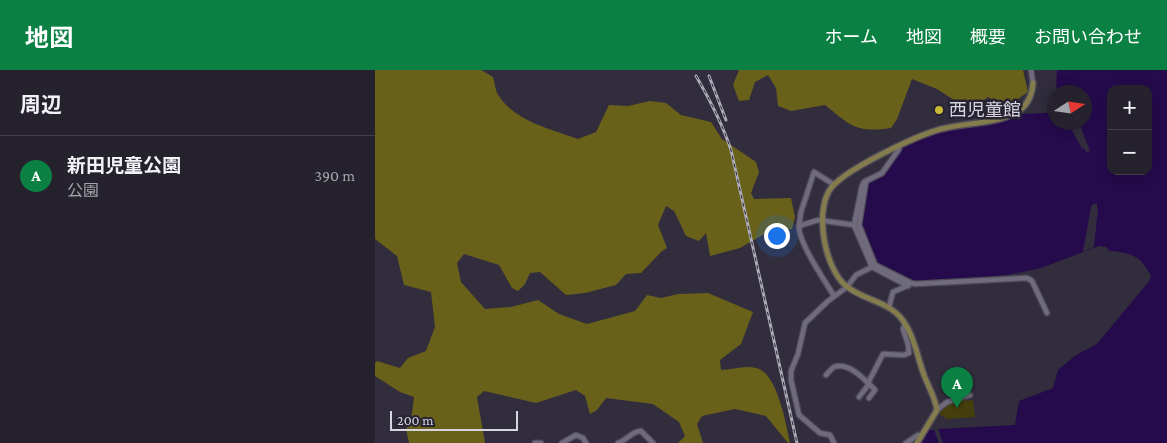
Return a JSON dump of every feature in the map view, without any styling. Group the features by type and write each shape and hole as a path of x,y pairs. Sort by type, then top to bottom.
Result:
{"main road":[{"path":"917,443 937,410 931,389 924,377 905,324 889,307 847,287 835,272 829,259 822,221 823,204 833,184 843,176 899,146 941,129 1005,117 1015,113 1023,108 1030,99 1033,83"}],"street":[{"path":"1031,70 1033,83"},
{"path":"899,146 899,149 882,173 866,181 863,186 854,225 872,266 909,285"},
{"path":"833,184 814,172 801,212 799,232 810,256 834,296"},
{"path":"866,181 859,225 875,265 909,285"},
{"path":"799,226 818,220 854,225"},
{"path":"828,443 834,443 830,435 816,430 799,415 791,380 791,371 798,354 805,323 834,296 847,287 856,276 872,266"},
{"path":"889,307 893,292 909,285 1027,278 1031,281 1047,313"},
{"path":"859,397 869,384 883,354 904,355 909,353 909,344 903,329 905,324"},
{"path":"825,375 833,368 843,367 858,374 875,391 869,398"},
{"path":"937,410 947,402 970,395"},
{"path":"618,443 624,441 636,431 641,431 653,443"},
{"path":"562,443 576,435 583,438 586,443"},
{"path":"906,443 918,435 921,436"},
{"path":"535,443 541,443"}],"shaded area":[{"path":"375,70 481,70 493,77 498,94 514,112 545,128 578,139 596,132 609,105 628,106 650,101 666,103 681,115 711,122 722,139 756,162 759,172 751,193 754,199 791,198 795,217 792,229 768,232 740,248 710,256 706,233 699,241 686,236 674,211 666,206 658,225 667,248 641,273 626,274 616,285 585,293 566,295 540,272 530,273 525,284 518,291 512,288 499,265 464,254 457,263 461,282 485,309 511,307 538,300 559,314 587,324 635,311 647,295 661,298 678,294 708,293 753,312 741,344 720,360 721,370 747,367 756,368 770,379 779,400 790,443 766,416 735,409 702,416 697,424 703,443 678,443 685,436 679,422 653,404 606,398 597,410 590,414 585,396 576,390 536,403 484,391 477,397 485,443 409,443 406,429 411,422 414,397 400,392 375,376 375,363 377,361 400,368 408,358 426,351 435,327 431,292 404,285 397,256 375,239"},
{"path":"739,70 1023,70 1028,92 1015,101 999,103 988,97 971,107 957,102 937,89 912,79 897,119 891,128 870,129 848,123 825,105 791,111 778,106 776,88 768,75 755,82 749,100 739,101 733,85"},
{"path":"1057,70 1167,70 1167,443 943,443 938,429 1015,425 1019,401 1053,388 1058,370 1076,355 1097,344 1150,280 1151,275 1141,261 1134,256 1110,251 1106,247 1099,246 1041,268 1007,275 914,282 876,262 862,224 870,182 884,175 903,148 935,133 949,129 986,123 1022,114 1046,113 1047,130 1092,130 1092,85 1056,85"},
{"path":"966,397 967,401 973,400 975,417 947,419 937,413 954,401"},
{"path":"929,430 934,430 939,443 920,443"}],"pier":[{"path":"1072,130 1082,130 1090,151 1086,152 1084,148 1082,149"},
{"path":"1093,204 1097,204 1098,209 1094,247 1083,252 1091,207"}],"railway":[{"path":"696,76 724,130 731,150 797,443"},
{"path":"709,76 726,120"}],"place":[{"name":"西児童館","path":"939,110"},
{"name":"新田児童公園","path":"957,408"}]}
